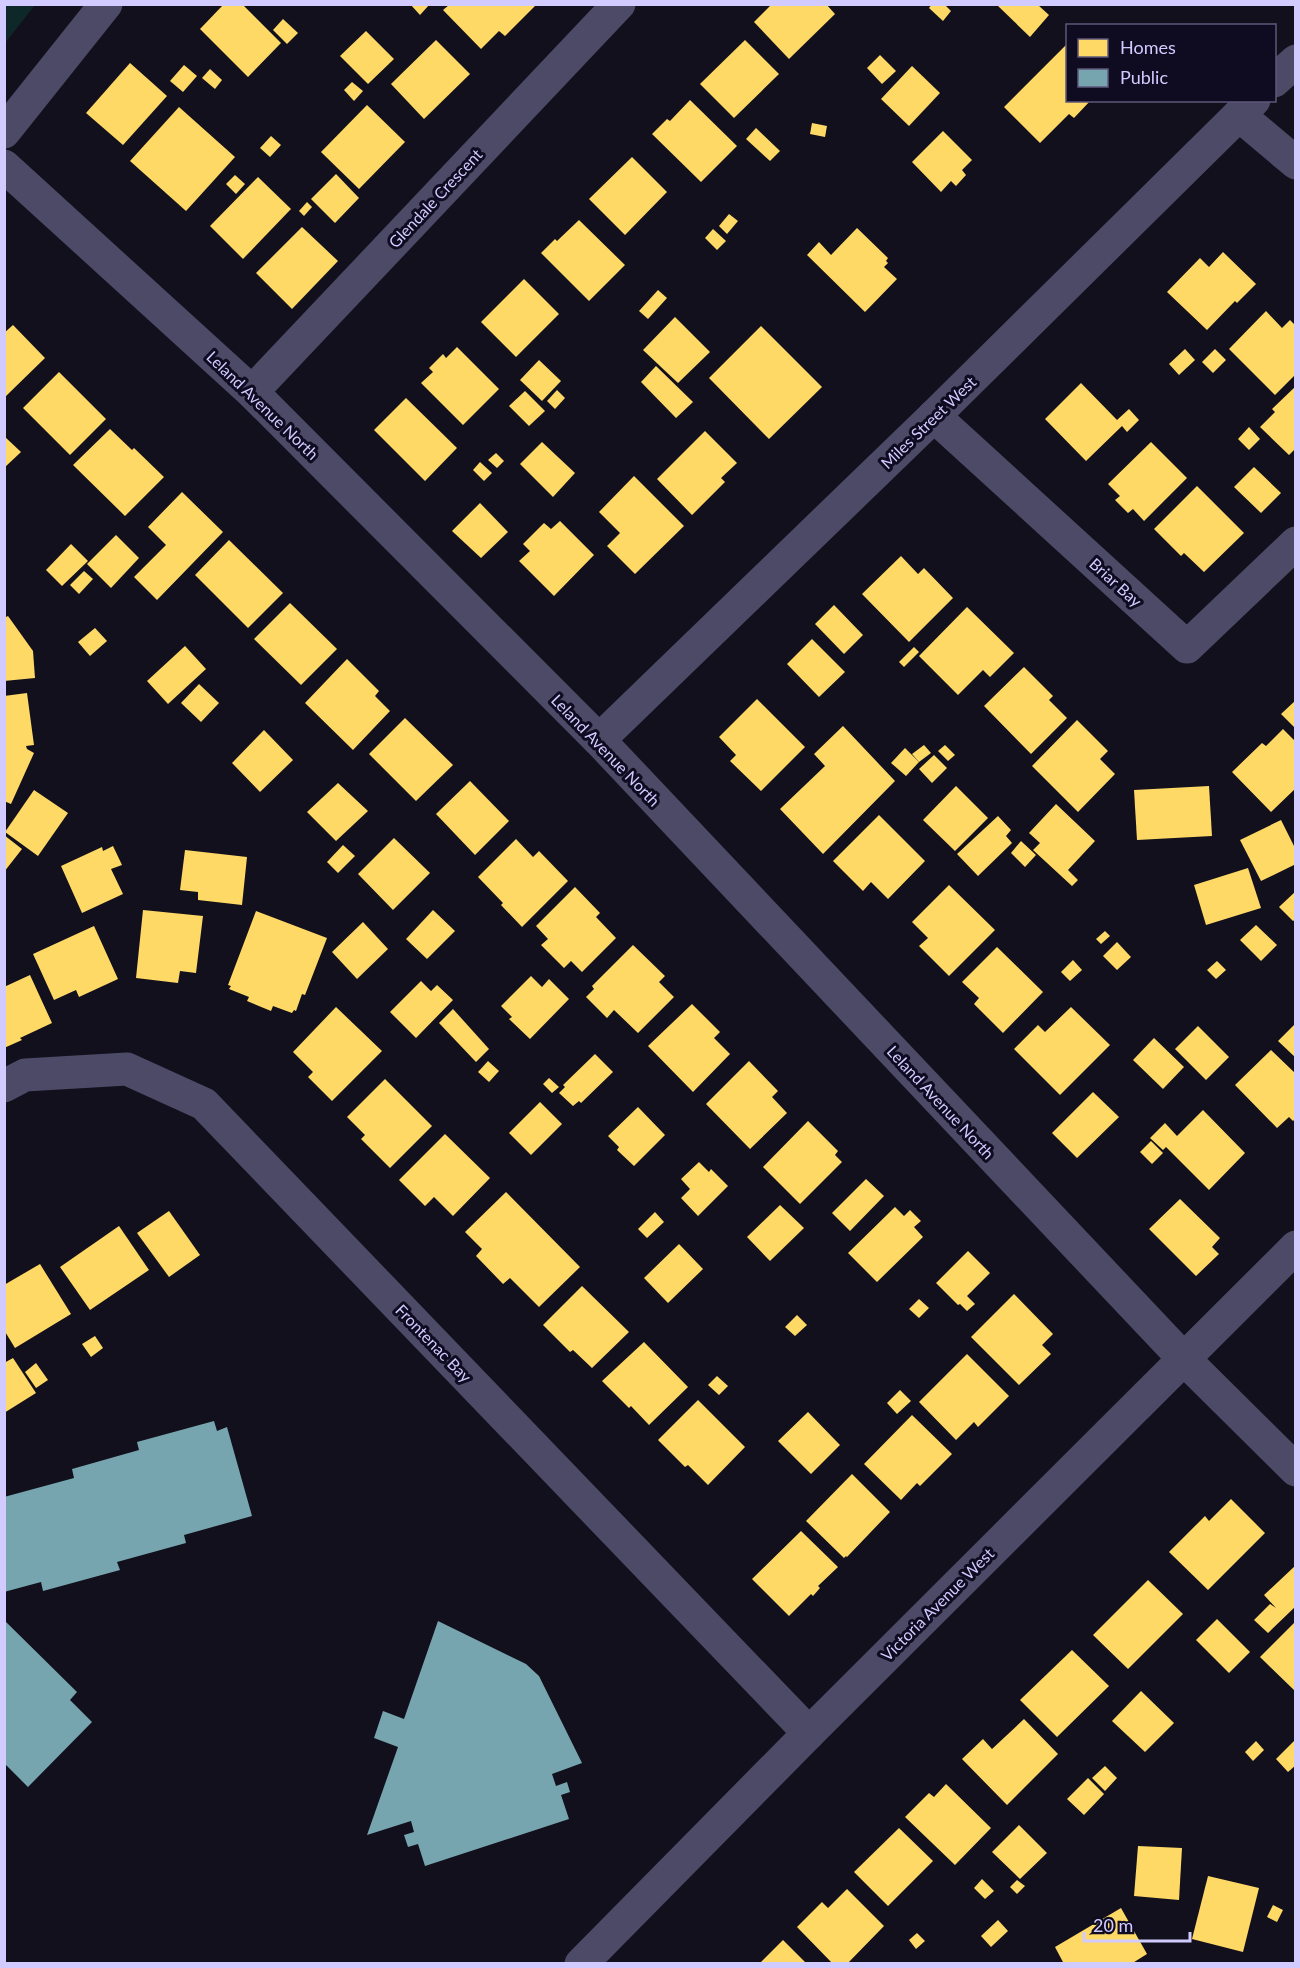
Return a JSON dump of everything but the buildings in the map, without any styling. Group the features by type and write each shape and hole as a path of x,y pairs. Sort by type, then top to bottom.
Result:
{"street":[{"path":"4,132 106,4"},
{"name":"Glendale Crescent","path":"252,392 619,4"},
{"path":"1276,80 1296,61"},
{"path":"1247,108 1296,163"},
{"name":"Miles Street West","path":"599,740 934,416 1247,108"},
{"name":"Leland Avenue North","path":"4,166 252,392 599,740 1183,1358 1296,1470"},
{"name":"Briar Bay","path":"934,416 1187,647 1296,543"},
{"name":"Frontenac Bay","path":"4,1086 25,1076 127,1069 204,1104 808,1733"},
{"name":"Victoria Avenue West","path":"581,1964 808,1733 1296,1247"}],"green space":[{"path":"4,5 35,5 5,43"}]}
